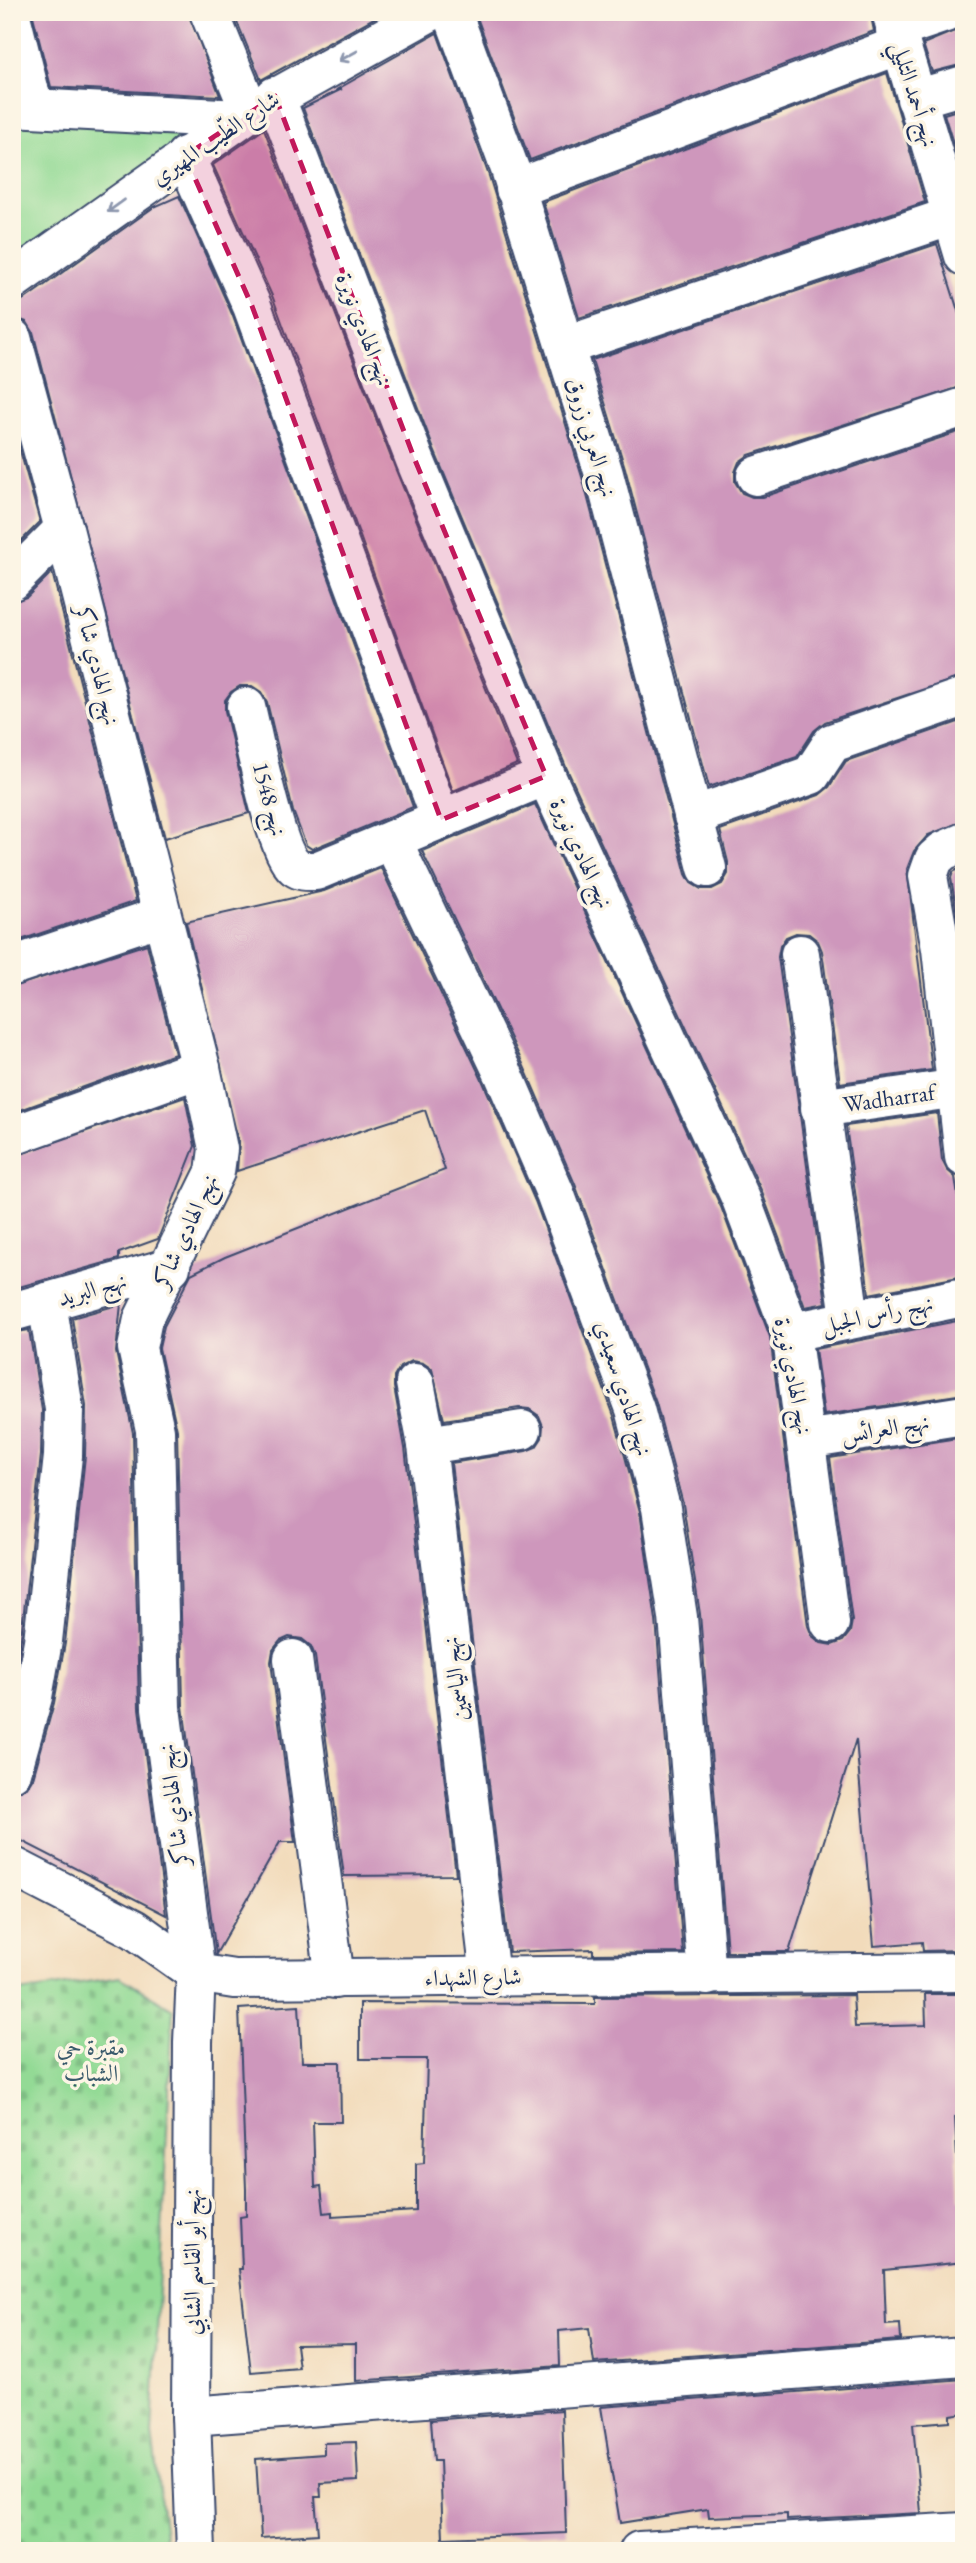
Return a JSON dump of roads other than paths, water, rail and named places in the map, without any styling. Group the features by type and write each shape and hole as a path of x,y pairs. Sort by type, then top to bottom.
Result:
{"street":[{"name":"نهج الهادي نويرة","path":"209,12 415,460 546,776 741,1199 790,1332 830,1623"},
{"name":"شارع الطّيب المهيري","path":"12,281 255,109 393,21 430,12"},
{"name":"نهج العربي زروق","path":"452,12 515,189 604,474 707,868"},
{"path":"515,189 895,29 948,12"},
{"path":"12,20 23,107 255,109"},
{"name":"نهج أحمد التليلي","path":"895,29 916,99 958,214 964,256"},
{"path":"916,99 964,85"},
{"path":"185,156 252,306 441,820"},
{"path":"565,346 958,214"},
{"name":"نهج الهادي شاكر","path":"12,338 22,410 64,529 160,916 201,1068 218,1149 215,1172 171,1267 143,1319 137,1348 139,1367 155,1430 162,1708 197,1973"},
{"path":"756,476 964,407"},
{"path":"12,581 64,529"},
{"path":"693,816 811,775 832,743 964,697"},
{"name":"نهج 1548","path":"246,707 281,845 294,866 303,871 316,871 392,840"},
{"path":"392,840 546,776"},
{"name":"نهج الهادي سعيدي","path":"392,840 503,1073 555,1193 635,1409 661,1508 678,1617 707,1976"},
{"path":"964,842 943,851 934,859 928,876 953,944 958,1088 964,1157"},
{"path":"12,966 160,916"},
{"path":"800,954 850,1318"},
{"path":"12,1136 201,1068"},
{"name":"Wadharraf","path":"820,1108 958,1088"},
{"name":"نهج البريد","path":"30,1307 171,1267"},
{"name":"نهج رأس الجبل","path":"790,1332 964,1297"},
{"path":"12,1772 33,1697 43,1641 63,1456 64,1409 30,1307"},
{"name":"نهج الياسمين","path":"415,1383 427,1445 490,1977"},
{"name":"نهج العرائس","path":"806,1440 964,1415"},
{"path":"427,1445 522,1430"},
{"path":"293,1659 335,1979"},
{"name":"شارع الشهداء","path":"12,1866 134,1929 197,1973 234,1979 964,1972"},
{"name":"نهج أبو القاسم الشابي","path":"196,2551 191,2416 193,2042 197,1973"},
{"path":"191,2416 964,2357"},
{"path":"639,2551 964,2532"}],"park label":[{"name":"مقبرة حي الشباب","path":"91,2060"}]}
